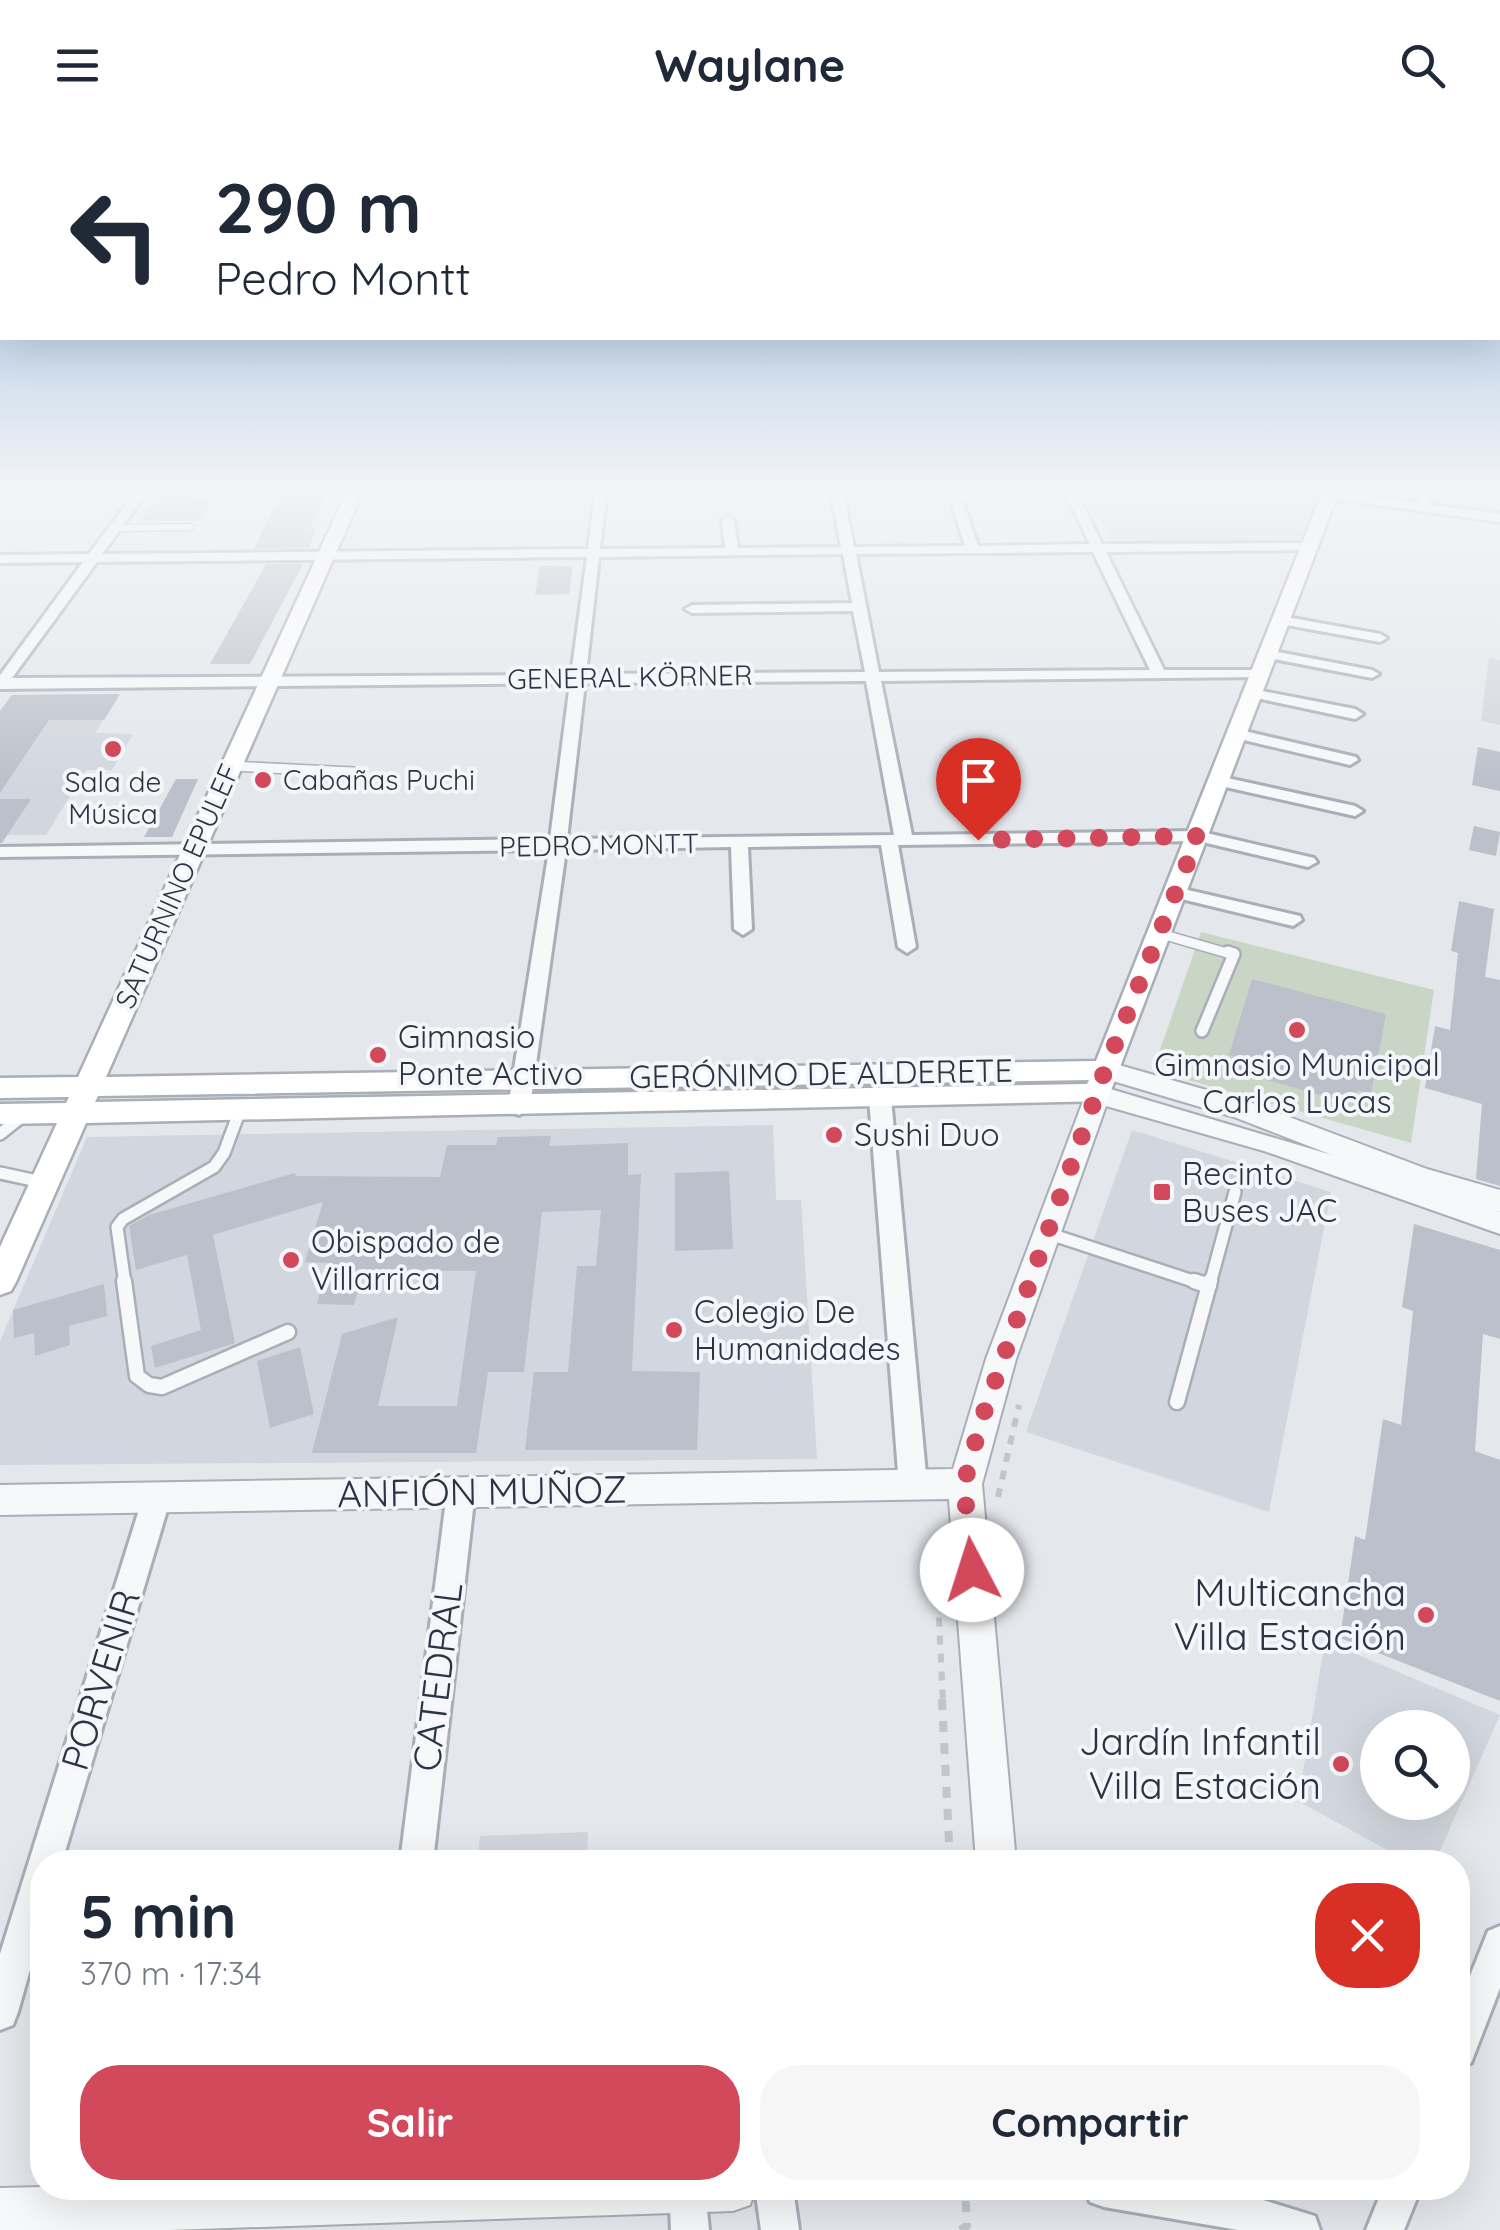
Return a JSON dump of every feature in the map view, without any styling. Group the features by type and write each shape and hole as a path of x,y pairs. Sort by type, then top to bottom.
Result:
{"main road":[{"name":"SATURNINO EPULEF","path":"0,1282 311,589"},
{"path":"1101,1082 1294,589"},
{"name":"GERÓNIMO DE ALDERETE","path":"13,1113 80,1099 1101,1082"},
{"name":"GERÓNIMO DE ALDERETE","path":"0,1088 80,1099 240,1110 520,1092 880,1098 1101,1082"}],"street":[{"path":"1,684 70,589"},
{"path":"520,1092 558,845 589,589"},
{"path":"856,589 897,840 907,947"},
{"path":"1119,589 1158,672"},
{"path":"692,610 860,607"},
{"path":"1281,620 1380,638"},
{"name":"GENERAL KÖRNER","path":"1,684 872,674 1260,674"},
{"path":"1260,674 1372,674"},
{"path":"1260,674 1355,714"},
{"path":"1236,734 1350,760"},
{"path":"1218,781 1355,812"},
{"name":"PEDRO MONTT","path":"0,852 1198,836 1308,862"},
{"path":"740,843 742,929"},
{"path":"1174,892 1293,920"},
{"path":"995,1850 964,1484 1001,1359 1101,1082"},
{"name":"GERÓNIMO DE ALDERETE","path":"1101,1082 1243,1110 1419,1176 1500,1201"},
{"name":"GERÓNIMO DE ALDERETE","path":"1101,1082 1500,1223"},
{"path":"880,1098 913,1485"},
{"name":"ANFIÓN MUÑOZ","path":"0,1500 964,1484"},
{"name":"CATEDRAL","path":"417,1850 461,1492"},
{"name":"PORVENIR","path":"50,1850 157,1497"},
{"path":"0,2012 30,1912"},
{"path":"1470,2019 1500,1942"},
{"path":"0,2212 237,2200"},
{"path":"630,2200 703,2202"},
{"path":"776,2200 780,2230"},
{"path":"1185,2200 1226,2206 1301,2230"},
{"path":"1384,2230 1397,2200"}],"lane":[{"path":"231,766 354,772"},
{"path":"1158,932 1234,954 1202,1030"},
{"path":"240,1110 224,1153 214,1166 123,1218 117,1227 137,1376 149,1385 162,1387 288,1332"},
{"path":"0,1134 13,1113"},
{"path":"0,1173 42,1182"},
{"path":"1177,1402 1235,1192"},
{"path":"1047,1232 1208,1286"}],"path":[{"path":"960,2230 967,2226 966,2200"}],"shaded area":[{"path":"1489,658 1500,660 1500,725 1481,721"},
{"path":"120,694 95,733 133,734 112,770 86,770 46,835 0,835 0,711 12,695"},
{"name":"Obispado de Villarrica","path":"773,1125 776,1200 801,1200 817,1459 0,1465 0,1341 87,1137"},
{"path":"1132,1130 1331,1192 1269,1512 1026,1432"},
{"name":"Jardín Infantil Villa Estación","path":"1325,1641 1500,1715 1470,1783 1470,1710 1360,1710 1360,1820 1454,1820 1440,1850 1387,1850 1298,1801"},
{"path":"588,1832 587,1850 478,1850 480,1836"}],"green space":[{"name":"Gimnasio Municipal Carlos Lucas","path":"1201,932 1434,990 1411,1143 1153,1070"}],"building":[{"path":"252,589 290,589 250,664 210,664"},
{"path":"536,589 570,589 569,594 535,595"},
{"path":"120,694 104,720 49,720 0,793 0,711 12,695"},
{"path":"1478,747 1500,752 1500,791 1472,785"},
{"path":"176,779 198,779 172,837 144,837"},
{"path":"0,799 31,799 2,843 0,843"},
{"path":"1474,826 1500,832 1496,856 1469,850"},
{"path":"1459,901 1494,909 1485,977 1500,980 1500,1186 1476,1179 1482,1104 1425,1088 1435,1026 1450,1030 1458,953 1451,951"},
{"path":"1252,979 1386,1014 1371,1094 1357,1090 1356,1098 1346,1096 1345,1102 1232,1070 1236,1058 1229,1055"},
{"path":"551,1136 549,1146 628,1143 628,1175 641,1174 632,1371 700,1372 697,1450 525,1450 534,1372 568,1372 577,1266 596,1266 601,1210 542,1212 524,1372 488,1372 476,1453 312,1453 342,1334 398,1317 378,1406 457,1406 476,1271 364,1270 354,1305 317,1304 328,1263 305,1262 323,1202 213,1235 235,1343 155,1368 151,1346 201,1330 187,1255 136,1270 129,1226 149,1215 295,1173 440,1177 447,1145 496,1145 498,1137"},
{"path":"729,1171 733,1249 675,1251 675,1173"},
{"path":"1414,1224 1500,1250 1500,1339 1483,1334 1475,1451 1500,1460 1500,1701 1340,1638 1355,1536 1365,1540 1383,1419 1401,1425 1413,1311 1402,1307"},
{"path":"104,1284 107,1316 69,1326 70,1345 35,1356 34,1333 14,1338 13,1310"},
{"path":"300,1347 314,1414 270,1428 257,1361"}],"place":[{"name":"Sala de Música","path":"113,749"},
{"name":"Cabañas Puchi","path":"263,780"},
{"name":"Gimnasio Municipal Carlos Lucas","path":"1297,1030"},
{"name":"Gimnasio Ponte Activo","path":"378,1055"},
{"name":"Sushi Duo","path":"834,1135"},
{"name":"Recinto Buses JAC","path":"1162,1192"},
{"name":"Obispado de Villarrica","path":"291,1260"},
{"name":"Colegio De Humanidades","path":"674,1330"},
{"name":"Multicancha Villa Estación","path":"1426,1615"},
{"name":"Jardín Infantil Villa Estación","path":"1341,1764"}],"route":[{"path":"972,1570 964,1484 981,1421 1105,1070 1198,836 978,840"}]}
